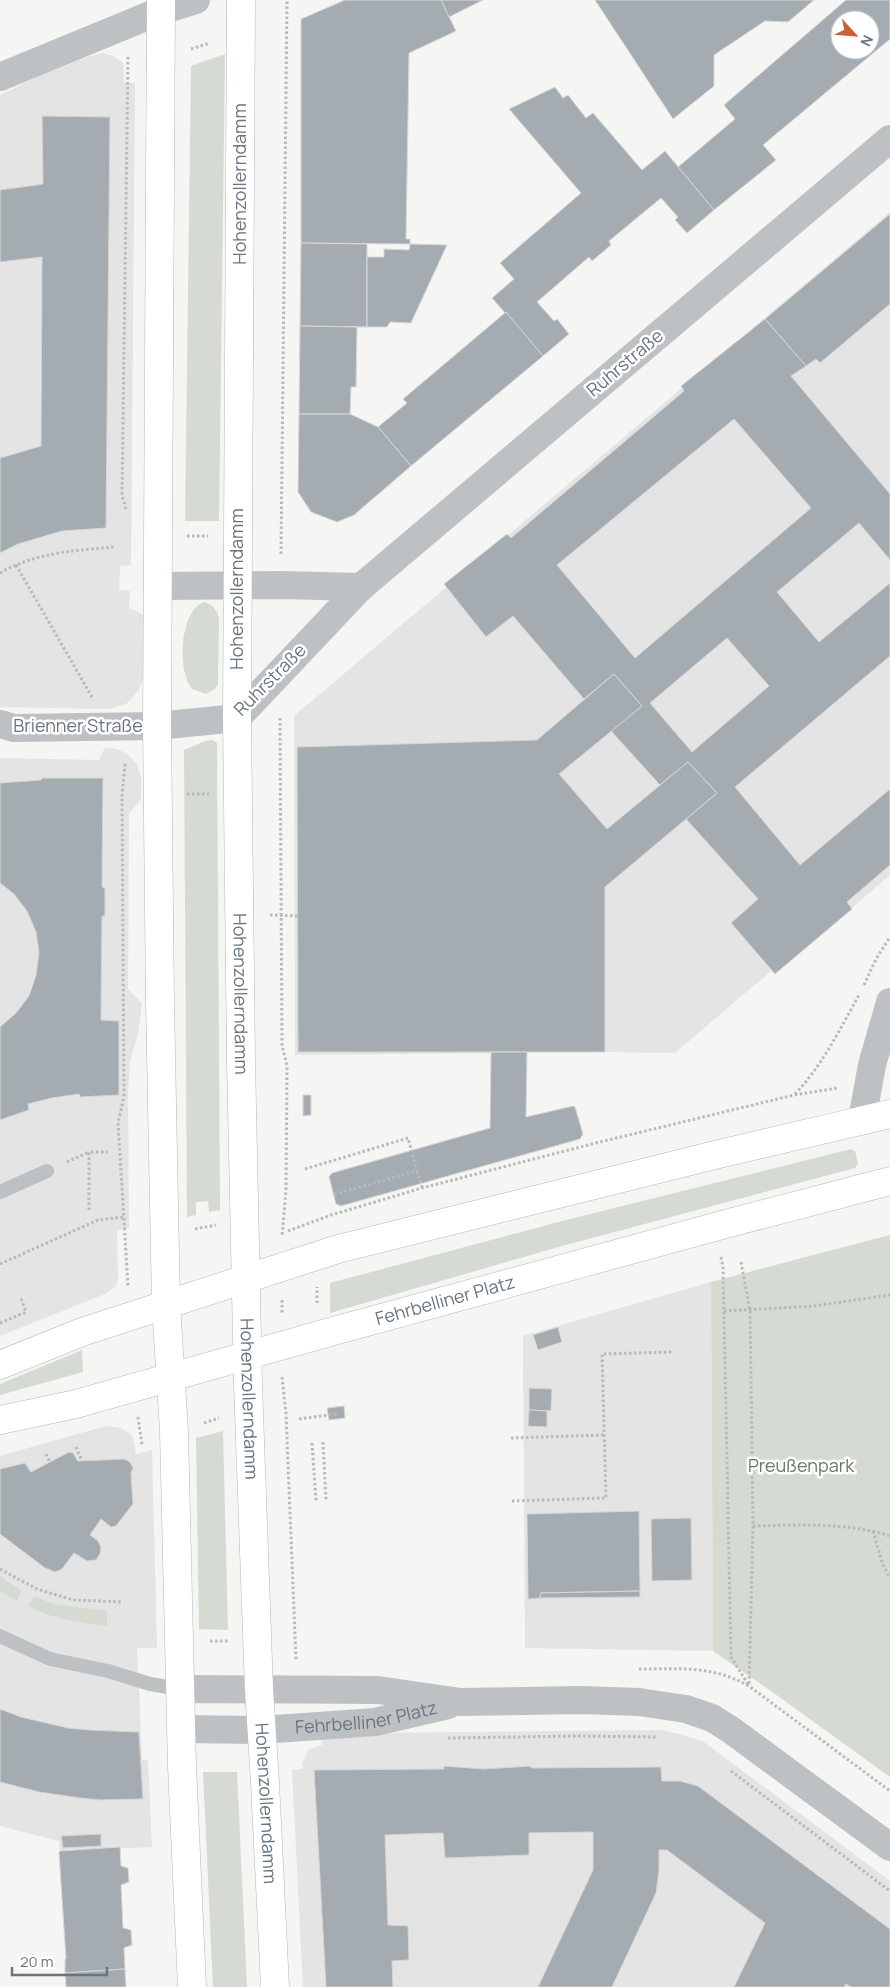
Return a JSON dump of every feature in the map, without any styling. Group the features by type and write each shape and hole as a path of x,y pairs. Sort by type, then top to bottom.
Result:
{"main road":[{"name":"Hohenzollerndamm","path":"241,0 237,718 246,1279 259,1689 275,1987"},
{"path":"160,5 157,726 166,1305 172,1377 180,1729 192,1987"},
{"path":"0,1365 82,1332 338,1249 719,1154 890,1114"},
{"name":"Fehrbelliner Platz","path":"0,1420 76,1404 733,1222 890,1181"}],"street":[{"path":"0,77 160,5 196,0"},
{"name":"Ruhrstraße","path":"157,726 237,718 361,587 890,139"},
{"path":"157,586 361,587"},
{"name":"Brienner Straße","path":"0,724 14,728 157,726"},
{"path":"862,1120 872,1065 890,1002"},
{"name":"Fehrbelliner Platz","path":"180,1689 378,1690 461,1702 621,1700 658,1703 686,1709 712,1718 731,1730 890,1847"},
{"name":"Fehrbelliner Platz","path":"180,1729 261,1730 375,1722 461,1702"}],"lane":[{"path":"0,1192 47,1171"},
{"path":"0,1636 50,1658 108,1671 150,1684 180,1689"}],"path":[{"path":"281,517 287,0"},
{"path":"191,49 216,41"},
{"path":"122,495 127,84"},
{"path":"186,536 211,536"},
{"path":"0,574 16,565 42,556 77,549 115,547"},
{"path":"16,565 92,698"},
{"path":"280,713 282,1045 287,1066 286,1190"},
{"path":"125,762 122,795 124,1097 118,1122 125,1229"},
{"path":"184,794 217,793"},
{"path":"794,1095 807,1082 835,1038 876,959 890,938"},
{"path":"331,1215 596,1143 794,1095 824,1090"},
{"path":"305,1169 408,1138 423,1189"},
{"path":"89,1210 89,1152 108,1152"},
{"path":"332,1195 417,1171"},
{"path":"0,1264 98,1220 124,1217"},
{"path":"187,1231 220,1225"},
{"path":"721,1257 724,1311 731,1657 749,1686 890,1791"},
{"path":"741,1262 750,1310 753,1526 749,1686"},
{"path":"724,1311 814,1306 890,1294"},
{"path":"0,1323 26,1312 20,1298"},
{"path":"512,1501 606,1498 602,1354 672,1352"},
{"path":"286,1413 295,1631"},
{"path":"299,1419 336,1414"},
{"path":"196,1425 223,1417"},
{"path":"510,1438 604,1435"},
{"path":"323,1442 326,1500"},
{"path":"312,1443 316,1500"},
{"path":"76,1447 82,1461"},
{"path":"46,1454 50,1462"},
{"path":"753,1526 812,1524 873,1530 890,1536"},
{"path":"873,1530 883,1565 890,1578"},
{"path":"0,1569 37,1589 72,1600 123,1602"},
{"path":"209,1640 229,1640"},
{"path":"441,1738 576,1736 663,1738"},
{"path":"726,1767 890,1891"}],"shaded area":[{"path":"103,53 123,62 124,83 135,83 131,565 120,566 119,590 130,591 129,608 144,615 143,678 140,688 126,704 108,709 0,707 0,95 39,76 87,57"},
{"path":"890,212 890,875 775,974 771,971 675,1053 295,1055 294,716"},
{"path":"105,747 120,750 129,756 137,764 141,778 141,799 129,814 128,989 142,1003 138,1034 130,1061 128,1094 129,1228 117,1230 118,1280 115,1287 105,1294 0,1336 0,758 99,760"},
{"path":"711,1282 713,1651 525,1648 523,1336"},
{"path":"106,1426 120,1428 129,1433 133,1437 136,1454 152,1450 157,1648 137,1648 142,1760 148,1760 152,1847 60,1851 59,1841 0,1826 0,1456"},
{"path":"660,1730 704,1742 890,1881 890,1987 303,1987 292,1770 303,1769 302,1763 309,1749 322,1745 322,1736 369,1733"}],"green space":[{"path":"225,54 219,521 185,521 191,66"},
{"path":"205,602 215,609 219,619 218,684 215,689 206,694 192,689 187,681 183,656 183,642 190,616 196,607"},
{"path":"213,740 217,743 220,1210 209,1212 208,1201 196,1202 196,1215 187,1217 184,750 205,741"},
{"path":"851,1149 855,1151 858,1163 855,1168 562,1246 330,1313 330,1283 566,1220"},
{"name":"Preußenpark","path":"890,1235 890,1777 713,1651 711,1282"},
{"path":"82,1350 83,1372 0,1395 0,1384"},
{"path":"223,1431 228,1630 199,1629 196,1438"},
{"path":"0,1576 21,1591 17,1601 0,1591"},
{"path":"34,1596 53,1604 107,1611 107,1626 66,1620 37,1610 28,1606"},
{"path":"203,1772 237,1772 247,1987 213,1987"}],"building":[{"path":"345,0 441,0 456,31 409,53 406,239 410,239 410,244 301,243 301,19"},
{"path":"441,0 483,0 449,17"},
{"path":"595,0 814,0 788,22 765,21 714,55 714,86 673,119"},
{"path":"846,0 890,0 890,39 880,47 880,10 834,10"},
{"path":"830,14 830,60 865,60 763,145 776,160 714,210 678,167 735,119 724,105"},
{"path":"555,87 563,98 568,95 586,118 593,113 642,170 665,151 714,210 687,233 675,220 678,217 661,198 609,241 611,245 592,261 589,257 537,302 554,321 557,319 569,334 543,356 492,298 514,279 500,263 581,193 509,109"},
{"path":"42,116 110,117 106,528 62,531 18,544 0,553 0,458 41,446 42,257 0,262 0,190 43,184"},
{"path":"890,214 890,304 820,363 816,359 806,366 765,319"},
{"path":"301,243 367,244 367,327 300,326"},
{"path":"410,244 447,245 411,323 390,322 387,327 367,327 367,257 384,257 384,249 409,250"},
{"path":"506,312 543,356 411,466 378,427 407,403 403,399"},
{"path":"765,319 806,366 791,376 890,494 890,560 859,523 777,592 819,642 890,583 890,656 735,787 800,865 890,789 890,865 847,902 852,909 775,974 731,923 758,899 686,819 717,793 688,762 660,785 611,731 642,706 614,674 584,699 513,616 486,637 444,584 507,534 511,538 684,391 681,386","holes":["734,419 811,508 635,658 557,565","727,638 769,686 692,752 650,703"]},
{"path":"300,326 357,327 356,387 351,387 350,414 299,414"},
{"path":"299,414 350,414 378,427 411,466 354,515 337,522 311,512 298,492"},
{"path":"614,674 642,706 559,774 607,829 688,762 717,793 605,887 605,1052 298,1052 297,747 537,740"},
{"path":"42,778 103,778 102,887 105,888 105,916 102,916 101,1020 119,1021 119,1095 80,1097 79,1094 52,1098 28,1104 29,1110 0,1120 0,1027 16,1013 29,996 36,975 39,953 36,932 27,911 14,894 0,883 0,783 41,780"},
{"path":"491,1052 527,1052 526,1117 573,1106 575,1107 583,1134 580,1139 341,1206 336,1204 329,1177 332,1173 490,1128"},
{"path":"303,1095 311,1095 311,1115 303,1116"},
{"path":"558,1327 562,1342 538,1350 533,1335"},
{"path":"529,1388 552,1389 551,1411 529,1410"},
{"path":"344,1406 345,1418 329,1420 327,1408"},
{"path":"529,1410 547,1411 547,1427 528,1426"},
{"path":"69,1452 73,1453 78,1461 124,1459 130,1462 133,1468 131,1473 133,1504 116,1526 111,1527 101,1519 90,1535 98,1541 101,1547 100,1554 96,1560 87,1561 74,1553 62,1569 55,1572 45,1568 0,1534 0,1469 25,1463 31,1472"},
{"path":"639,1511 640,1591 541,1593 540,1598 528,1599 527,1514"},
{"path":"691,1518 692,1580 652,1581 651,1519"},
{"path":"640,1591 640,1597 540,1598 541,1593"},
{"path":"0,1709 21,1717 68,1728 139,1732 143,1799 100,1800 80,1798 39,1792 0,1782"},
{"path":"444,1766 483,1769 531,1766 531,1768 661,1767 662,1781 680,1781 698,1786 890,1929 890,1987 851,1987 846,1984 844,1987 734,1987 765,1923 667,1850 659,1850 656,1893 612,1987 538,1987 593,1870 593,1832 529,1833 529,1855 445,1858 443,1833 385,1835 388,1925 408,1926 409,1960 392,1961 393,1987 326,1987 314,1770 444,1769"},
{"path":"101,1834 101,1846 63,1848 61,1836"},
{"path":"120,1847 121,1866 128,1868 129,1882 121,1885 123,1928 131,1930 132,1945 124,1948 125,1969 65,1973 66,1959 59,1852"},
{"path":"125,1969 126,1987 66,1987 65,1973"}]}
